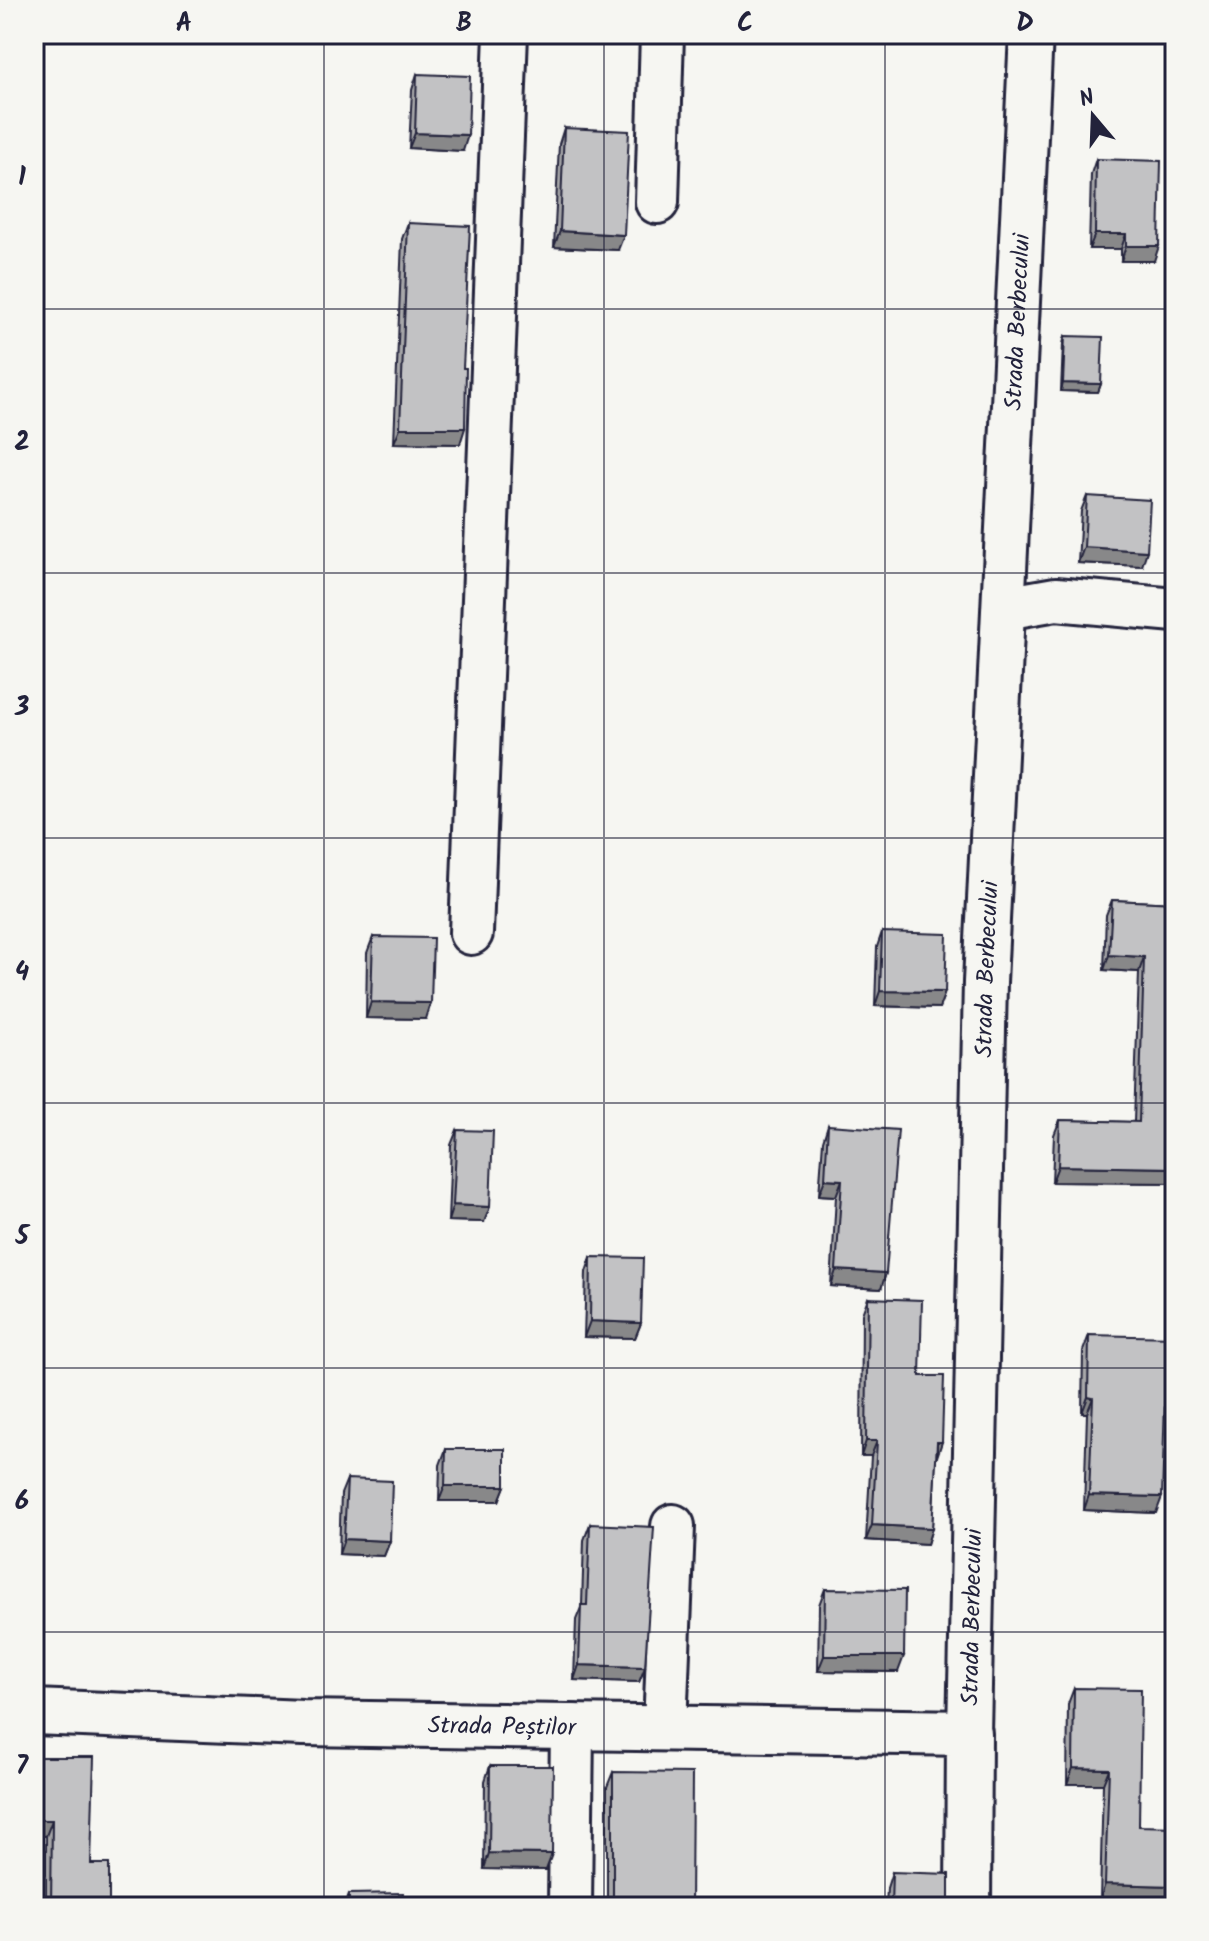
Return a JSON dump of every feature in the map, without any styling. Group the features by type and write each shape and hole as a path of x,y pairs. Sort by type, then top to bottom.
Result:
{"street":[{"path":"471,933 506,34"},
{"path":"657,202 662,34"},
{"name":"Strada Berbecului","path":"968,1907 985,982 1031,34"},
{"path":"1004,608 1056,599 1175,610"},
{"path":"665,1727 673,1526"},
{"name":"Strada Peștilor","path":"34,1712 303,1723 969,1733"},
{"path":"570,1907 572,1726"}],"building":[{"path":"417,74 470,76 468,135 415,133"},
{"path":"564,128 629,131 624,235 560,231"},
{"path":"1096,159 1161,161 1159,246 1126,246 1126,234 1095,234"},
{"path":"408,223 470,226 463,368 466,368 465,428 400,428"},
{"path":"1065,336 1103,337 1101,384 1063,383"},
{"path":"1087,496 1150,500 1147,551 1084,547"},
{"path":"1112,900 1175,903 1175,1168 1058,1166 1060,1120 1139,1122 1144,957 1109,955"},
{"path":"882,932 947,934 945,992 880,991"},
{"path":"373,937 433,938 431,1003 371,1002"},
{"path":"828,1125 898,1130 886,1273 836,1270 842,1180 825,1179"},
{"path":"457,1130 493,1131 490,1207 453,1205"},
{"path":"591,1257 643,1258 641,1323 590,1321"},
{"path":"868,1298 922,1300 920,1376 944,1376 942,1442 937,1442 932,1528 872,1525 877,1441 866,1441"},
{"path":"1089,1335 1175,1337 1175,1400 1165,1400 1162,1497 1089,1495 1093,1398 1088,1397"},
{"path":"446,1449 505,1449 505,1486 445,1486"},
{"path":"347,1479 392,1481 390,1541 344,1539"},
{"path":"590,1524 654,1527 645,1667 579,1665 581,1605 587,1605"},
{"path":"825,1589 905,1590 904,1656 824,1656"},
{"path":"1074,1688 1141,1689 1139,1826 1175,1827 1175,1886 1105,1884 1109,1769 1073,1768"},
{"path":"34,1757 94,1757 91,1864 109,1864 109,1907 51,1907 52,1820 34,1820"},
{"path":"490,1766 553,1766 552,1854 489,1853"},
{"path":"613,1772 692,1773 691,1907 613,1907"},
{"path":"892,1872 949,1874 949,1907 891,1907"},
{"path":"403,1893 402,1907 349,1907 349,1894"}]}
